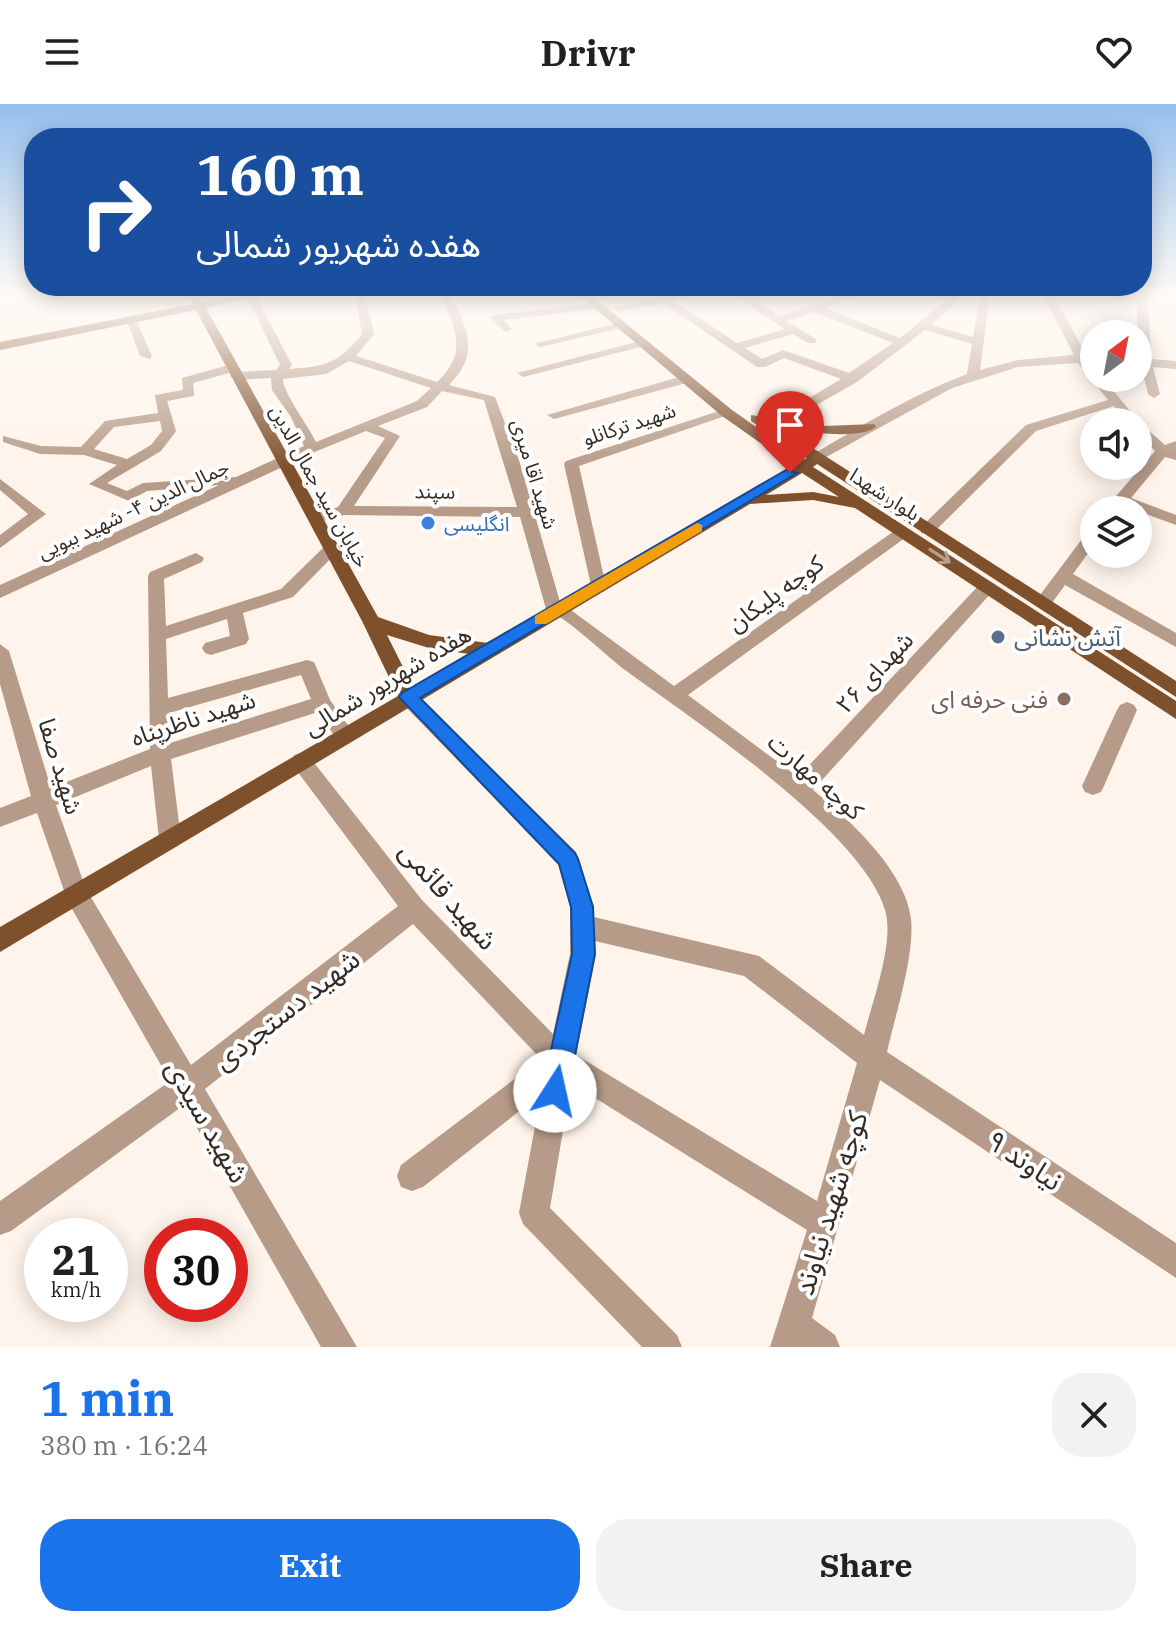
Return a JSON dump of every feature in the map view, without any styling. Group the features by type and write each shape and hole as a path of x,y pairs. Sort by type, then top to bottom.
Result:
{"main road":[{"name":"خیابان سید جمال الدین","path":"224,353 316,518 408,697"},
{"name":"بلوار شهدا","path":"656,353 727,413 760,423"},
{"name":"بلوار شهدا","path":"674,353 846,495 1176,711"},
{"path":"760,423 824,430 869,427"},
{"name":"بلوار شهدا","path":"809,462 863,488 1176,690"},
{"name":"هفده شهریور شمالی","path":"0,940 809,462"},
{"path":"846,495 852,489 863,488"},
{"path":"744,500 813,496 865,508"},
{"path":"371,621 398,635 431,643 490,650"}],"street":[{"path":"280,353 286,365 278,373 276,384 280,397 294,413 312,448"},
{"path":"247,479 143,487 129,497 96,484 156,448 169,431 160,398 190,393 186,381 234,372 322,371 351,353"},
{"name":"جمال الدین ۴- شهید ببویی","path":"0,592 312,448 369,428 422,404 458,369 461,353"},
{"path":"523,373 604,353"},
{"path":"744,353 761,364 783,354 853,379"},
{"path":"760,423 853,379 889,353"},
{"path":"973,374 976,353"},
{"path":"348,357 439,387"},
{"path":"809,462 909,402 973,374 1080,360"},
{"path":"1152,364 1176,365"},
{"path":"554,415 686,379"},
{"name":"شهید اقا میری","path":"439,387 489,397 557,610"},
{"path":"1152,389 1154,394"},
{"path":"1106,392 1120,408"},
{"path":"927,530 1031,428 1114,402"},
{"name":"شهید ترکانلو","path":"598,586 571,464 727,413"},
{"path":"85,451 110,424 165,416"},
{"path":"343,510 393,436 369,428"},
{"path":"1124,496 1172,451 1152,436"},
{"path":"8,439 40,450 85,451 130,465"},
{"path":"0,483 38,514 0,543"},
{"name":"سپند","path":"316,518 343,510 527,512"},
{"path":"1152,514 1176,520"},
{"name":"کوچه پلیکان","path":"676,694 903,532"},
{"path":"158,635 287,593 332,549"},
{"path":"1043,603 1080,553"},
{"path":"170,839 160,754 156,576 196,558"},
{"path":"1063,576 1176,641"},
{"name":"شهدای ۲۶","path":"798,792 987,587"},
{"path":"211,648 240,639 234,610"},
{"name":"کوچه مهارت","path":"557,610 676,694 831,816 880,876 897,907 898,937 874,1059"},
{"name":"شهید صفا","path":"0,651 43,799 76,894"},
{"path":"159,708 307,667 322,703 345,735"},
{"path":"408,697 568,859 582,907 583,954 534,1213 665,1347"},
{"name":"شهید ناظرپناه","path":"0,818 160,754 322,703"},
{"path":"1093,786 1127,710"},
{"name":"شهید قائمی","path":"301,761 414,908 561,1061 824,1223"},
{"name":"شهید سیدی","path":"76,894 340,1347"},
{"name":"شهید دستجردی","path":"0,1220 188,1085 414,908"},
{"name":"نیاوند ۹","path":"582,926 750,965 874,1059 1176,1262"},
{"name":"کوچه شهید نیاوند","path":"790,1336 874,1059"},
{"path":"412,1176 561,1061"},
{"path":"790,1336 823,1347"}],"slow traffic":[{"path":"540,620 697,528"}],"place":[{"name":"انگلیسی","path":"428,523"},
{"name":"آتش نشانی","path":"998,637"},
{"name":"فنی حرفه ای","path":"1064,699"}],"route":[{"path":"555,1091 583,954 582,907 568,859 408,697 790,473"}]}
